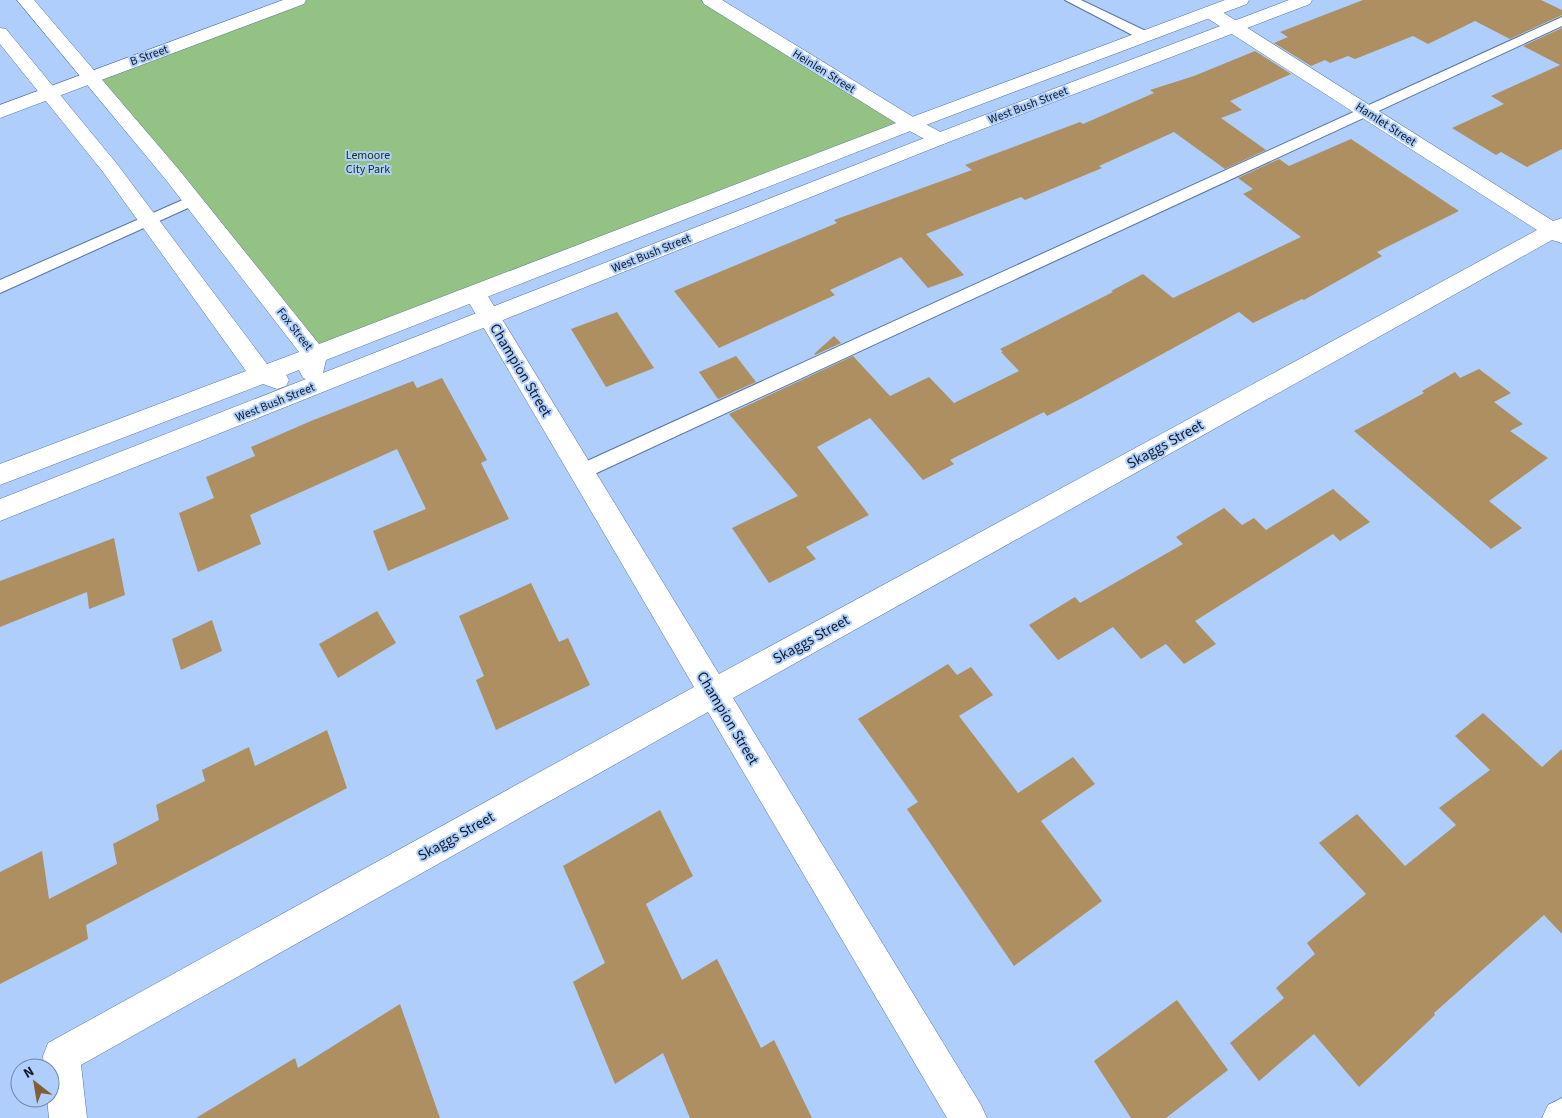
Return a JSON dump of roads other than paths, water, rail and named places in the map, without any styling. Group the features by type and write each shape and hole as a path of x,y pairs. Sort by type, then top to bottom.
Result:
{"street":[{"name":"Fox Street","path":"25,0 92,76 194,200 315,355 306,389"},
{"name":"B Street","path":"0,112 298,0"},
{"name":"Heinlen Street","path":"710,0 911,124 939,139"},
{"name":"West Bush Street","path":"0,510 306,389 482,306 911,124 1147,37 1241,0"},
{"name":"West Bush Street","path":"0,474 315,355 482,306 939,139 1235,28 1304,0"},
{"name":"Hamlet Street","path":"1210,12 1559,230"},
{"path":"0,33 110,168 262,375 306,389"},
{"name":"Skaggs Street","path":"68,1118 60,1056 713,693 1559,230"},
{"name":"Champion Street","path":"482,306 968,1118"}],"lane":[{"path":"1071,0 1147,37"},
{"path":"581,472 1562,21"},
{"path":"0,287 194,200"}],"park label":[{"name":"Lemoore City Park","path":"368,162"}]}
